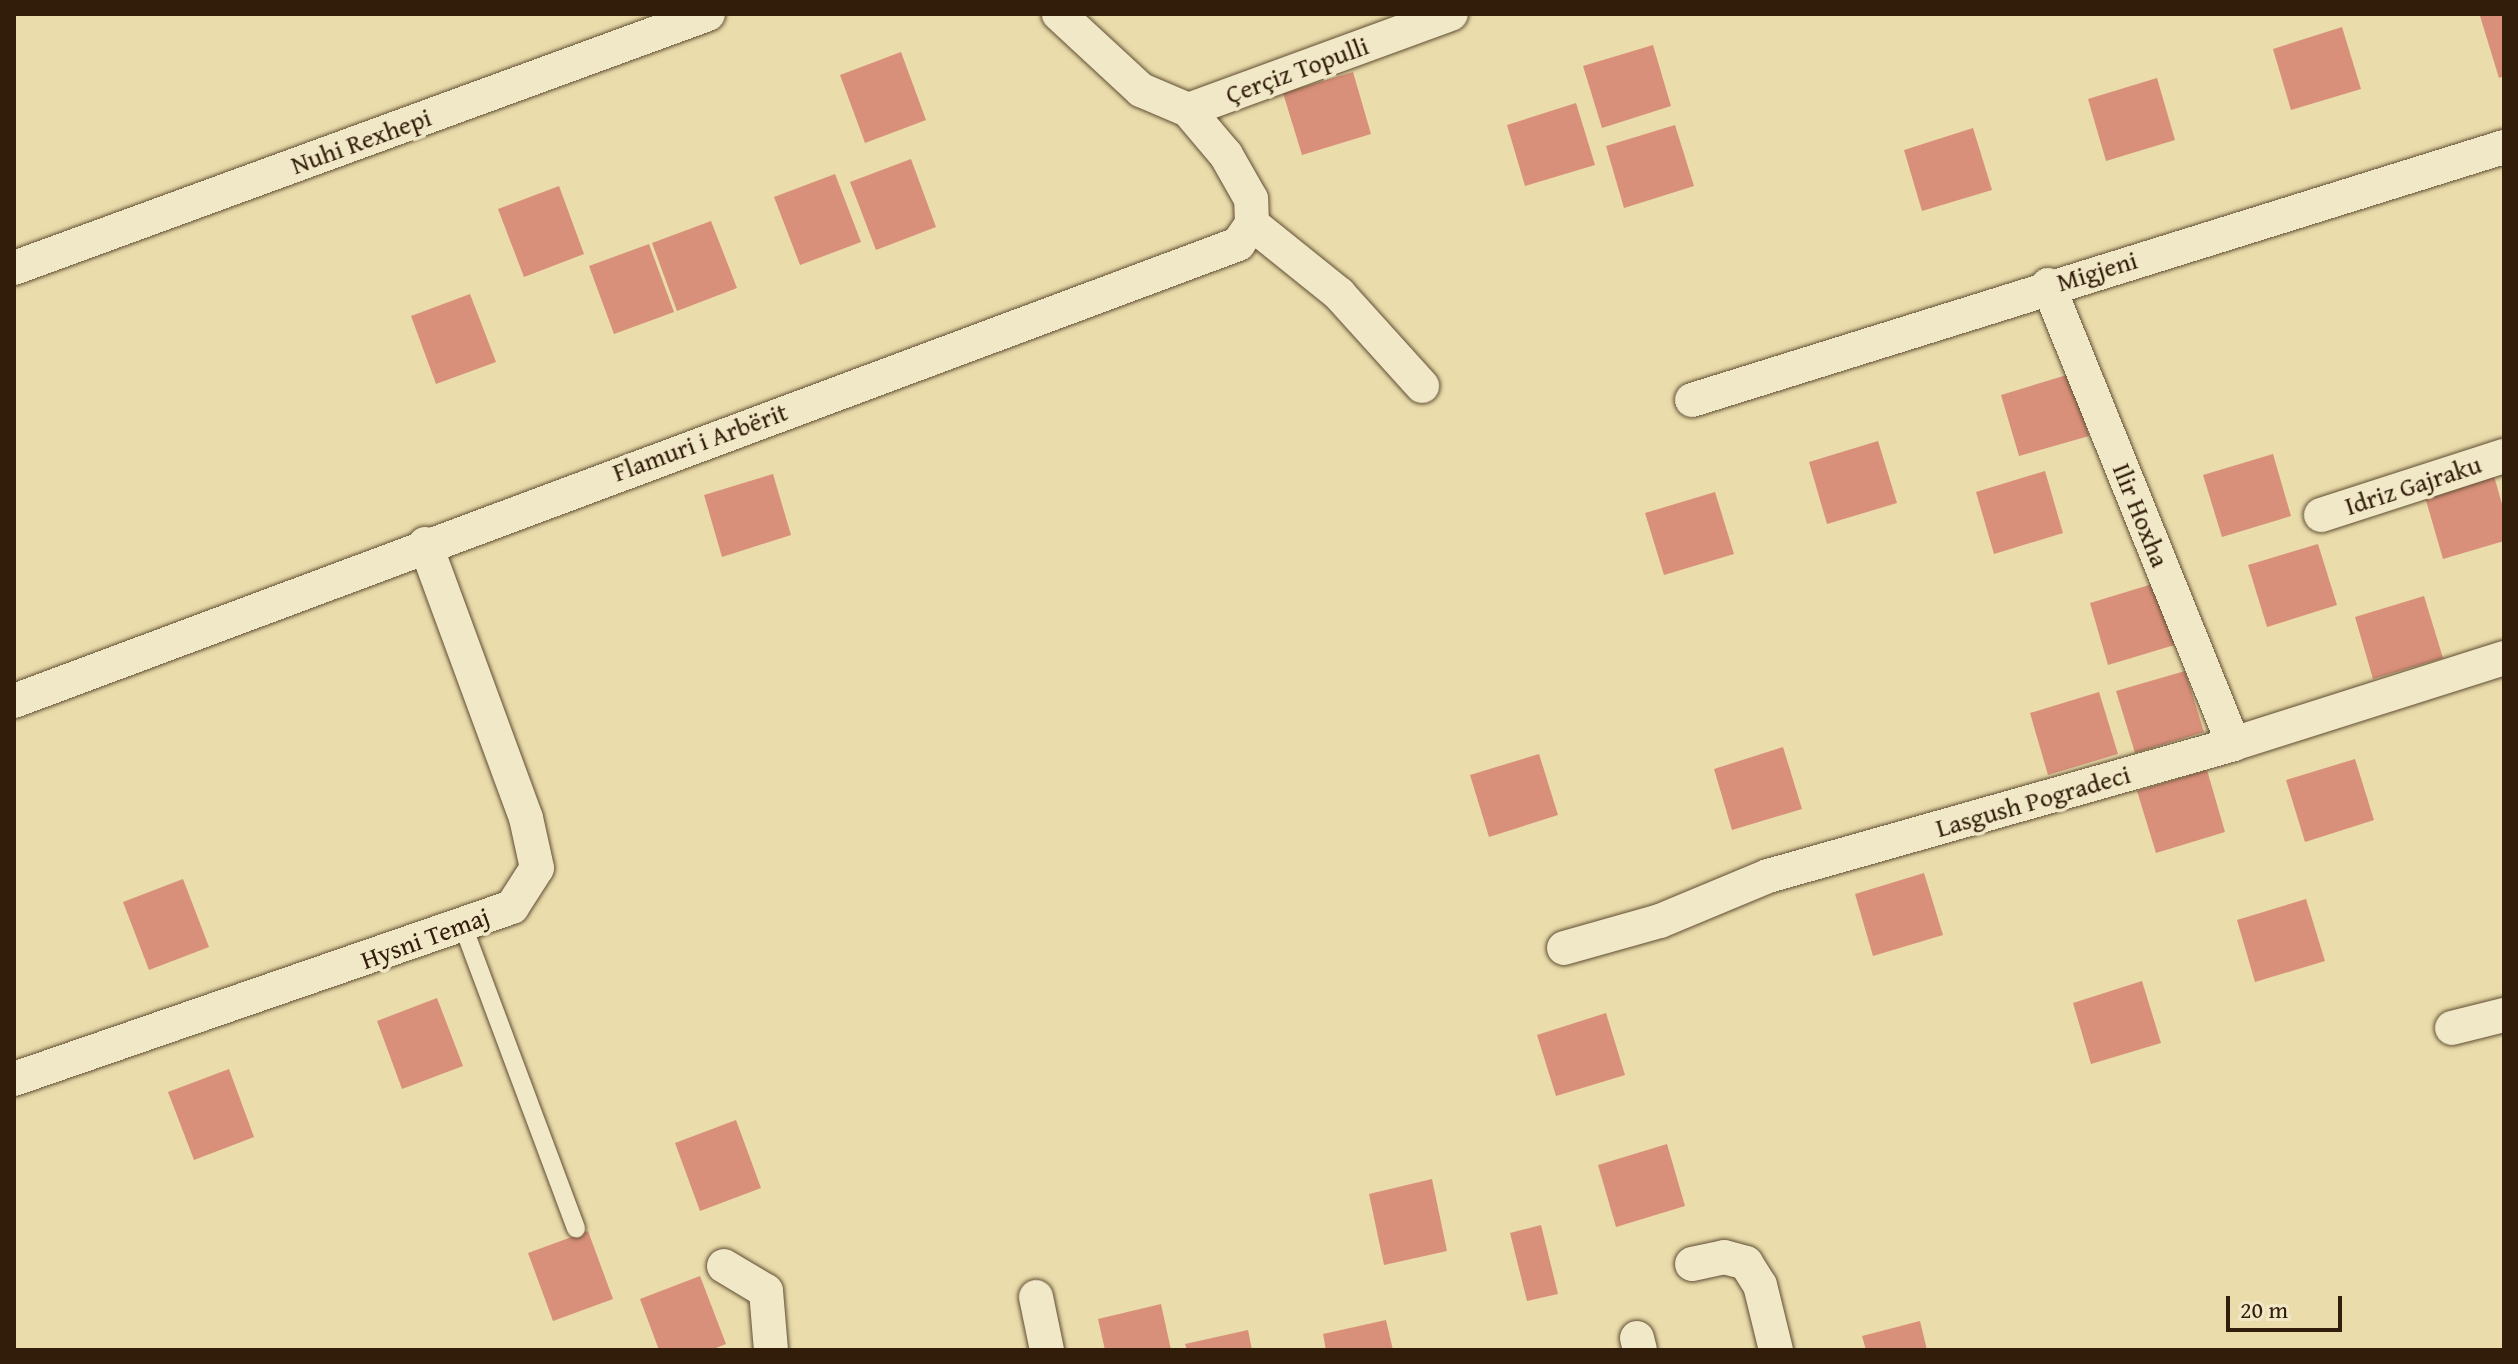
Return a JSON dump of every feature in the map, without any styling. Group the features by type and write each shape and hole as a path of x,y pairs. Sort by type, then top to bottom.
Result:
{"street":[{"name":"Nuhi Rexhepi","path":"14,268 708,14"},
{"path":"1059,14 1141,90 1188,110 1226,155 1251,199 1252,224 1339,294 1422,386"},
{"name":"Çerçiz Topulli","path":"1188,110 1451,14"},
{"name":"Migjeni","path":"1692,400 2048,285 2504,147"},
{"name":"Flamuri i Arbërit","path":"14,701 425,544 1238,244 1252,224"},
{"name":"Ilir Hoxha","path":"2048,285 2233,744"},
{"name":"Idriz Gajraku","path":"2321,515 2504,456"},
{"name":"Hysni Temaj","path":"14,1079 512,907 537,868 526,818 425,544"},
{"name":"Lasgush Pogradeci","path":"1564,948 1660,921 1768,876 2233,744 2504,658"},
{"path":"2452,1028 2504,1015"},
{"path":"1692,1264 1724,1257 1746,1263 1760,1285 1776,1350"},
{"path":"724,1266 766,1291 771,1350"},
{"path":"1036,1297 1047,1350"}],"lane":[{"path":"463,926 576,1229"}],"building":[{"path":"2504,14 2504,76 2499,78 2480,16"},
{"path":"2342,27 2361,89 2291,110 2273,49"},
{"path":"1653,45 1671,106 1602,128 1583,66"},
{"path":"901,52 926,120 865,143 840,75"},
{"path":"1353,72 1371,134 1302,155 1283,93"},
{"path":"2157,78 2175,140 2106,161 2088,99"},
{"path":"1576,103 1595,165 1525,186 1507,125"},
{"path":"1675,125 1694,186 1624,208 1606,146"},
{"path":"1973,128 1992,190 1922,211 1904,150"},
{"path":"911,159 936,227 876,250 850,182"},
{"path":"835,174 861,242 800,265 774,197"},
{"path":"559,186 584,254 524,277 498,209"},
{"path":"711,221 737,288 677,311 652,243"},
{"path":"649,244 674,312 614,334 589,266"},
{"path":"470,294 496,362 436,384 411,316"},
{"path":"2070,374 2089,436 2019,456 2001,395"},
{"path":"1878,441 1897,503 1827,524 1809,462"},
{"path":"2273,454 2291,516 2222,537 2203,475"},
{"path":"2045,471 2063,533 1994,554 1976,492"},
{"path":"773,474 791,535 722,557 704,495"},
{"path":"2494,476 2504,511 2504,541 2443,559 2425,497"},
{"path":"1715,492 1734,554 1664,575 1645,513"},
{"path":"2318,544 2337,605 2267,627 2248,565"},
{"path":"2159,582 2178,644 2108,665 2090,603"},
{"path":"2424,596 2443,658 2373,679 2355,617"},
{"path":"2185,671 2204,732 2135,753 2116,691"},
{"path":"2099,692 2118,754 2048,775 2030,713"},
{"path":"1783,747 1802,809 1732,830 1714,769"},
{"path":"1539,754 1558,815 1489,837 1470,775"},
{"path":"2355,759 2374,820 2305,842 2286,780"},
{"path":"2207,770 2225,832 2156,853 2137,791"},
{"path":"1924,873 1943,935 1873,956 1855,894"},
{"path":"183,879 209,947 149,970 123,902"},
{"path":"2306,899 2325,961 2255,982 2237,920"},
{"path":"2142,981 2161,1043 2091,1064 2073,1003"},
{"path":"437,998 463,1066 402,1089 377,1021"},
{"path":"1606,1013 1625,1075 1556,1096 1537,1035"},
{"path":"229,1069 254,1137 194,1160 168,1092"},
{"path":"736,1120 761,1188 700,1211 675,1143"},
{"path":"1667,1144 1685,1206 1616,1227 1598,1165"},
{"path":"1432,1179 1447,1251 1384,1265 1369,1194"},
{"path":"1541,1225 1558,1294 1527,1301 1510,1233"},
{"path":"588,1231 613,1299 553,1321 528,1253"},
{"path":"700,1276 726,1344 711,1350 659,1350 640,1299"},
{"path":"1161,1304 1171,1350 1105,1350 1098,1319"},
{"path":"1386,1320 1393,1350 1326,1350 1323,1334"},
{"path":"1920,1321 1927,1350 1866,1350 1862,1336"},
{"path":"1248,1330 1252,1350 1187,1350 1185,1344"}]}
